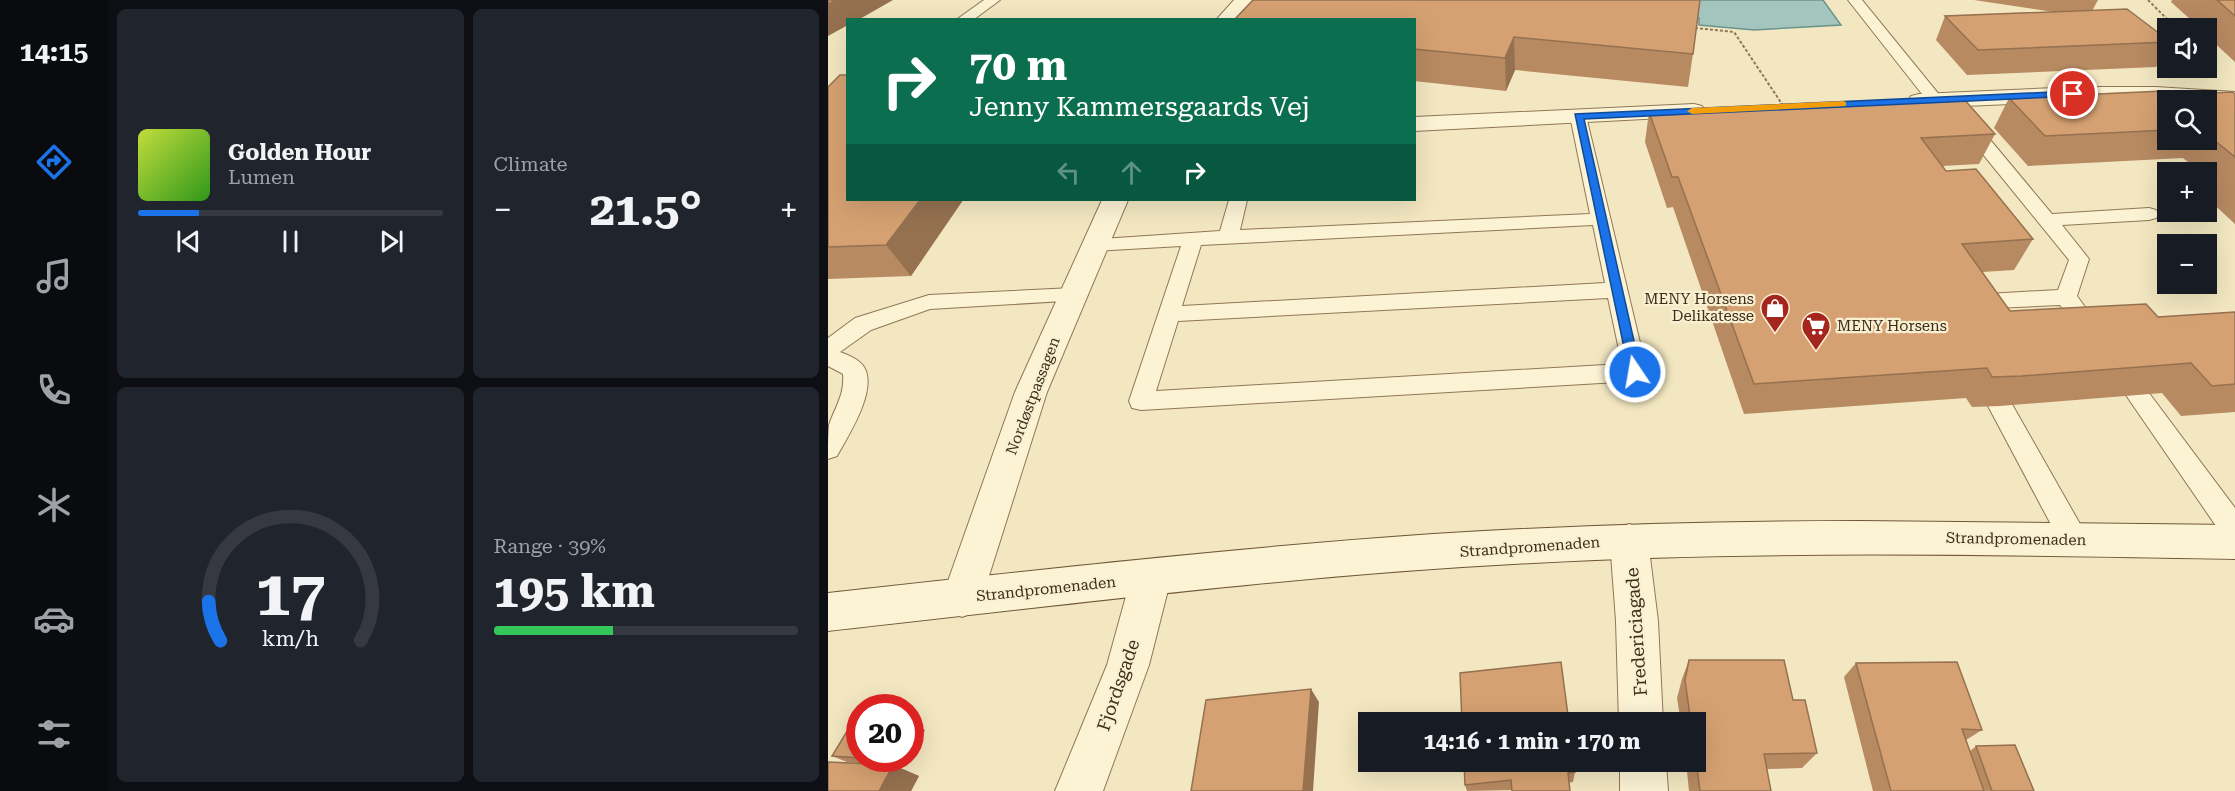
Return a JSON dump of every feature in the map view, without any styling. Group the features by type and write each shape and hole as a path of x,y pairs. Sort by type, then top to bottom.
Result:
{"street":[{"path":"1227,18 1245,0"},
{"path":"1900,102 2092,93 2155,93 2235,99"},
{"path":"1416,124 1784,107"},
{"name":"Nordøstpassagen","path":"962,598 1031,392 1115,201"},
{"name":"Strandpromenaden","path":"829,613 1372,557 1629,541 1895,538 2235,542"},
{"name":"Fredericiagade","path":"1629,541 1637,621 1641,712"},
{"name":"Fjordsgade","path":"1079,791 1128,665 1151,578"},
{"path":"1643,772 1644,791"}],"lane":[{"path":"966,18 993,0"},
{"path":"1855,0 2079,259 2066,297"},
{"path":"1193,239 1141,401 1635,372 1578,116"},
{"path":"1228,238 1238,201"},
{"path":"2047,220 2149,214"},
{"path":"1094,245 1601,219"},
{"path":"1170,314 1617,290"},
{"path":"828,349 863,324 929,302 1073,295"},
{"path":"1964,302 2066,297"},
{"path":"2066,297 2095,336"},
{"path":"828,357 854,370 857,384 843,423 828,449"},
{"path":"2138,395 2235,530"},
{"path":"2000,406 2074,540"}],"path":[{"path":"2148,0 2166,18"},
{"path":"1695,28 1734,32 1784,107"}],"water":[{"path":"1483,0 1823,0 1841,25 1754,30 1699,25 1699,18"}],"building":[{"path":"1253,0 1700,0 1693,54 1514,37 1505,58 1416,49 1416,18 1236,18"},
{"path":"2217,0 2235,0 2235,16"},
{"path":"2127,9 2157,32 2157,42 1978,50 1945,16"},
{"path":"840,75 846,75 846,201 919,201 886,245 828,247 828,87"},
{"path":"2157,91 2157,131 2045,136 2009,98"},
{"path":"2217,93 2235,94 2235,157 2217,142"},
{"path":"1963,98 1995,134 1921,138 1946,171 1976,169 2033,239 1962,244 2010,311 2146,304 2158,317 2235,312 2235,384 2212,386 2191,363 2022,376 1992,377 1987,368 1754,384 1678,177 1672,177 1649,112"},
{"path":"1689,660 1784,660 1793,700 1805,700 1817,753 1764,754 1771,791 1700,791 1698,772 1706,772 1706,712 1689,712 1685,680"},
{"path":"1561,662 1568,712 1462,712 1460,673"},
{"path":"1957,662 1982,730 1962,729 1984,791 1891,791 1856,663"},
{"path":"1311,689 1303,791 1191,791 1206,700"},
{"path":"846,733 846,757 832,756"},
{"path":"2015,745 2034,791 1992,791 1976,746"},
{"path":"828,762 846,763 846,772 889,772 879,791 828,791"},
{"path":"1464,772 1575,772 1568,773 1570,791 1512,791 1511,780 1465,785"}],"slow traffic":[{"path":"1692,111 1843,104"}],"place":[{"name":"MENY Horsens Delikatesse","path":"1775,334"},
{"name":"MENY Horsens","path":"1816,352"}],"route":[{"path":"1635,372 1578,116 2073,94"}]}
